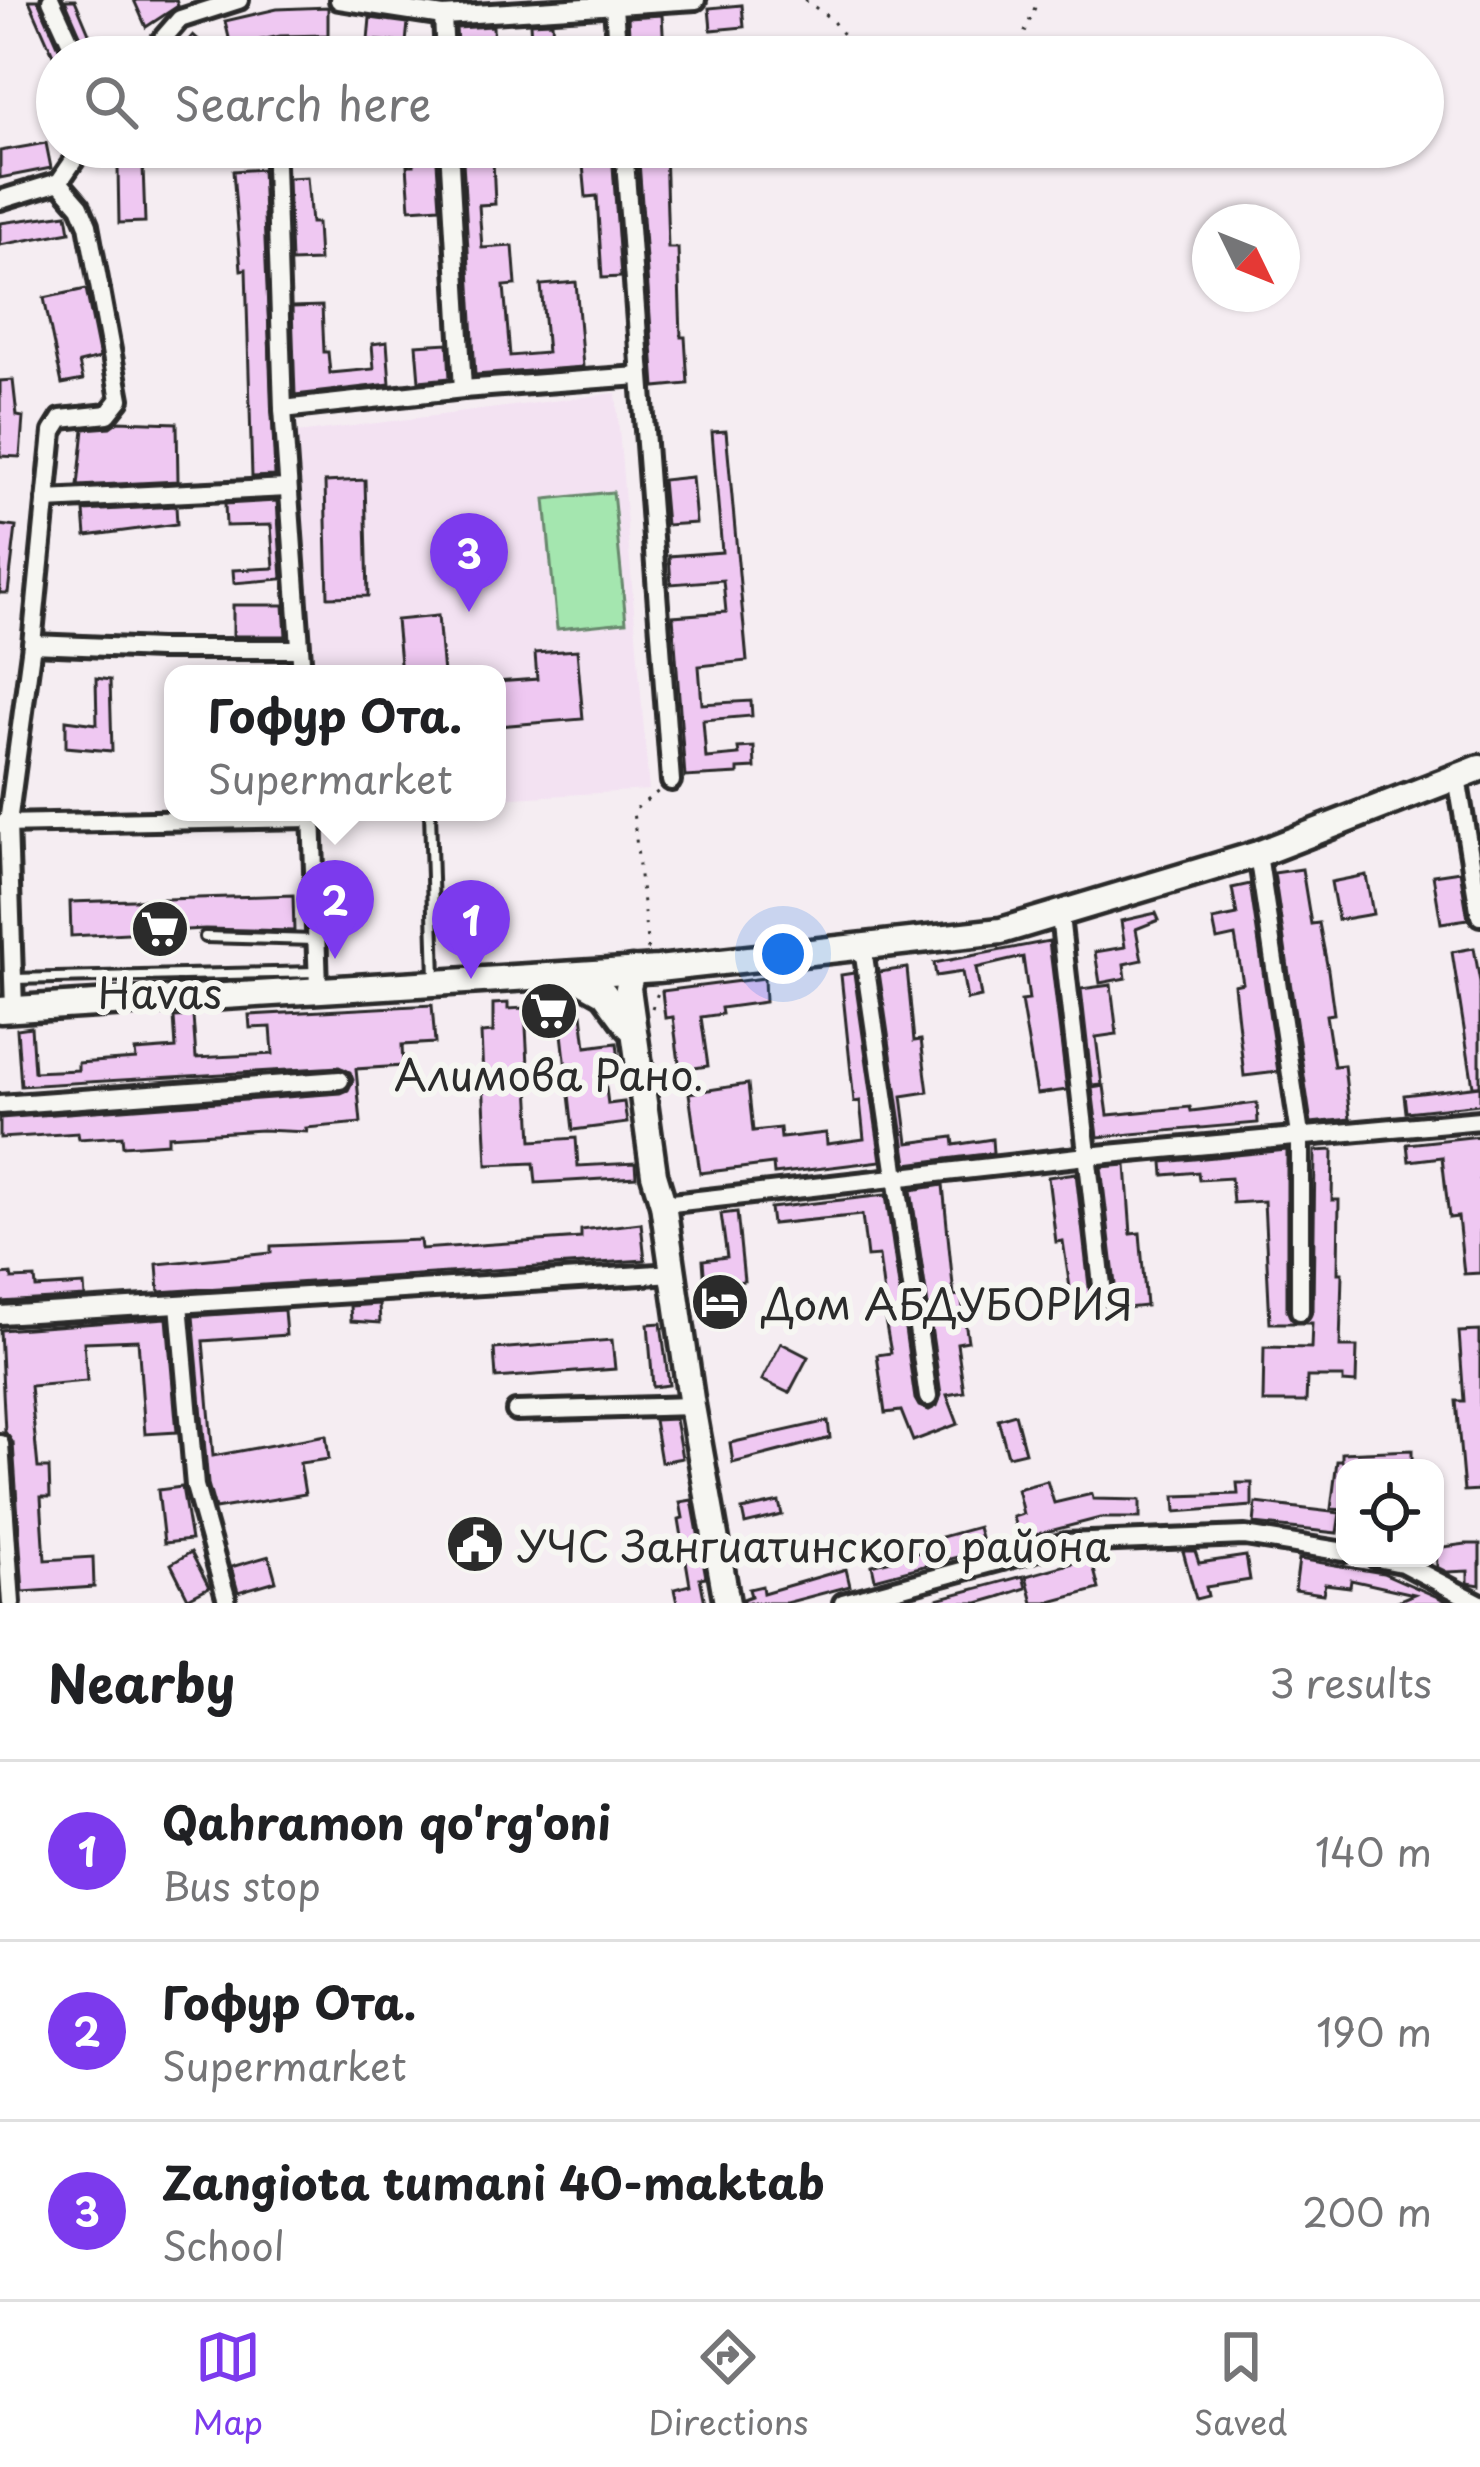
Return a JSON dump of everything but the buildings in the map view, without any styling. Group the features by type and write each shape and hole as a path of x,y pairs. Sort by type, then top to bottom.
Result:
{"main road":[{"path":"8,994 570,974 640,960 863,949 1001,932 1258,854 1468,772"},
{"path":"640,960 628,988 634,1036 727,1603"},
{"path":"640,960 666,1171 663,1204"},
{"path":"570,974 612,1000 634,1036"}],"street":[{"path":"52,0 68,36"},
{"path":"166,36 180,20 239,0"},
{"path":"339,0 443,16 696,0"},
{"path":"614,8 616,36"},
{"path":"443,16 444,36"},
{"path":"0,200 59,182 69,168"},
{"path":"275,168 283,410 301,665"},
{"path":"450,168 464,389"},
{"path":"625,168 670,781"},
{"path":"8,994 4,823 32,644 56,424 61,418 108,414 120,399 88,226 80,206 59,182"},
{"path":"283,410 464,389 639,376"},
{"path":"46,500 288,488"},
{"path":"32,644 160,650 300,649"},
{"path":"1468,772 1480,916"},
{"path":"4,823 164,819"},
{"path":"312,821 318,980"},
{"path":"1258,854 1300,1135 1300,1311"},
{"path":"1060,916 1103,1294"},
{"path":"863,949 928,1397"},
{"path":"0,1105 340,1080"},
{"path":"663,1204 1087,1156 1480,1120"},
{"path":"0,1315 674,1274"},
{"path":"178,1304 195,1486 226,1597"},
{"path":"516,1411 692,1406"},
{"path":"0,1444 11,1603"},
{"path":"843,1603 1065,1543 1244,1536 1336,1551"},
{"path":"1410,1567 1479,1603"}],"lane":[{"path":"430,821 435,981"},
{"path":"205,937 316,940"}],"path":[{"path":"805,0 844,36"},
{"path":"1023,36 1038,0"},
{"path":"640,960 633,812 670,781"},
{"path":"650,1008 659,982"}],"shaded area":[{"path":"616,393 649,790 506,798 506,665 307,665 289,434"}],"green space":[{"path":"613,492 626,622 557,629 545,499"}],"place":[{"name":"Zangiota tumani 40-maktab","path":"469,612"},
{"name":"Havas","path":"160,929"},
{"name":"Гофур Ота.","path":"335,959"},
{"name":"Qahramon qo'rg'oni","path":"471,979"},
{"name":"Алимова Рано.","path":"549,1011"},
{"name":"Дом АБДУБОРИЯ","path":"720,1302"},
{"name":"УЧС Зангиатинского района","path":"475,1544"}]}
